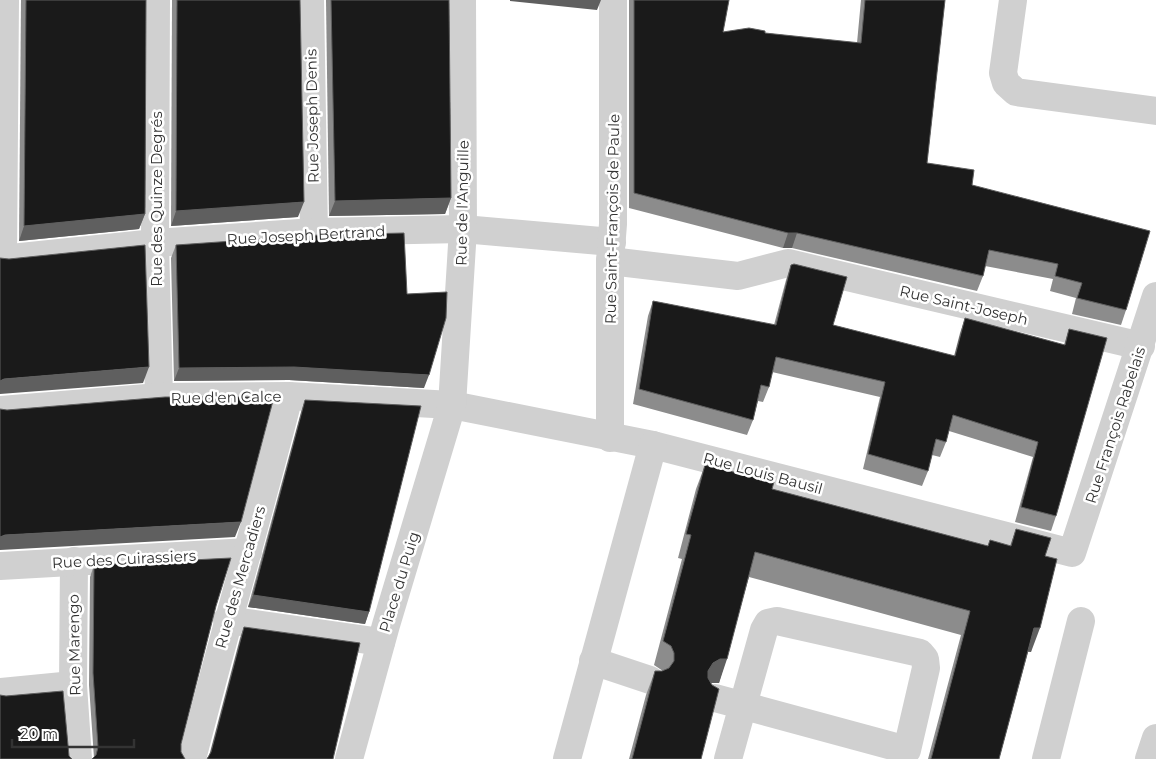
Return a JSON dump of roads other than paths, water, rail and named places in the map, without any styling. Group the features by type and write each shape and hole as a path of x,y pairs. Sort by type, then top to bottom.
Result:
{"street":[{"path":"1,259 6,0"},
{"name":"Rue des Quinze Degrés","path":"156,0 155,243 159,397"},
{"name":"Rue Joseph Denis","path":"310,0 314,232"},
{"name":"Rue de l'Anguille","path":"452,406 463,229 462,0"},
{"name":"Rue Saint-François de Paule","path":"610,438 613,0"},
{"path":"1013,0 1002,73 1006,84 1016,92 1156,111"},
{"name":"Rue Joseph Bertrand","path":"1,259 155,243 314,232 463,229 611,251 738,276 788,263"},
{"name":"Rue Saint-Joseph","path":"788,263 1141,346"},
{"name":"Rue François Rabelais","path":"1072,553 1156,296"},
{"name":"Rue d'en Calce","path":"0,410 159,397 289,396 452,406"},
{"name":"Rue des Mercadiers","path":"192,759 227,620 248,552 289,396"},
{"name":"Rue Louis Bausil","path":"452,406 653,445 1072,553"},
{"name":"Place du Puig","path":"349,759 452,406"},
{"path":"567,759 653,445"},
{"name":"Rue des Cuirassiers","path":"0,566 248,552"},
{"name":"Rue Marengo","path":"74,562 73,685 78,759"},
{"path":"227,620 382,642"},
{"path":"715,698 741,705 906,755 926,668 925,659 920,653 777,621 768,623 764,630 741,705 728,759"},
{"path":"1046,759 1081,621"},
{"path":"593,661 650,680"},
{"path":"0,692 73,685"},
{"path":"1149,759 1156,738"}]}
